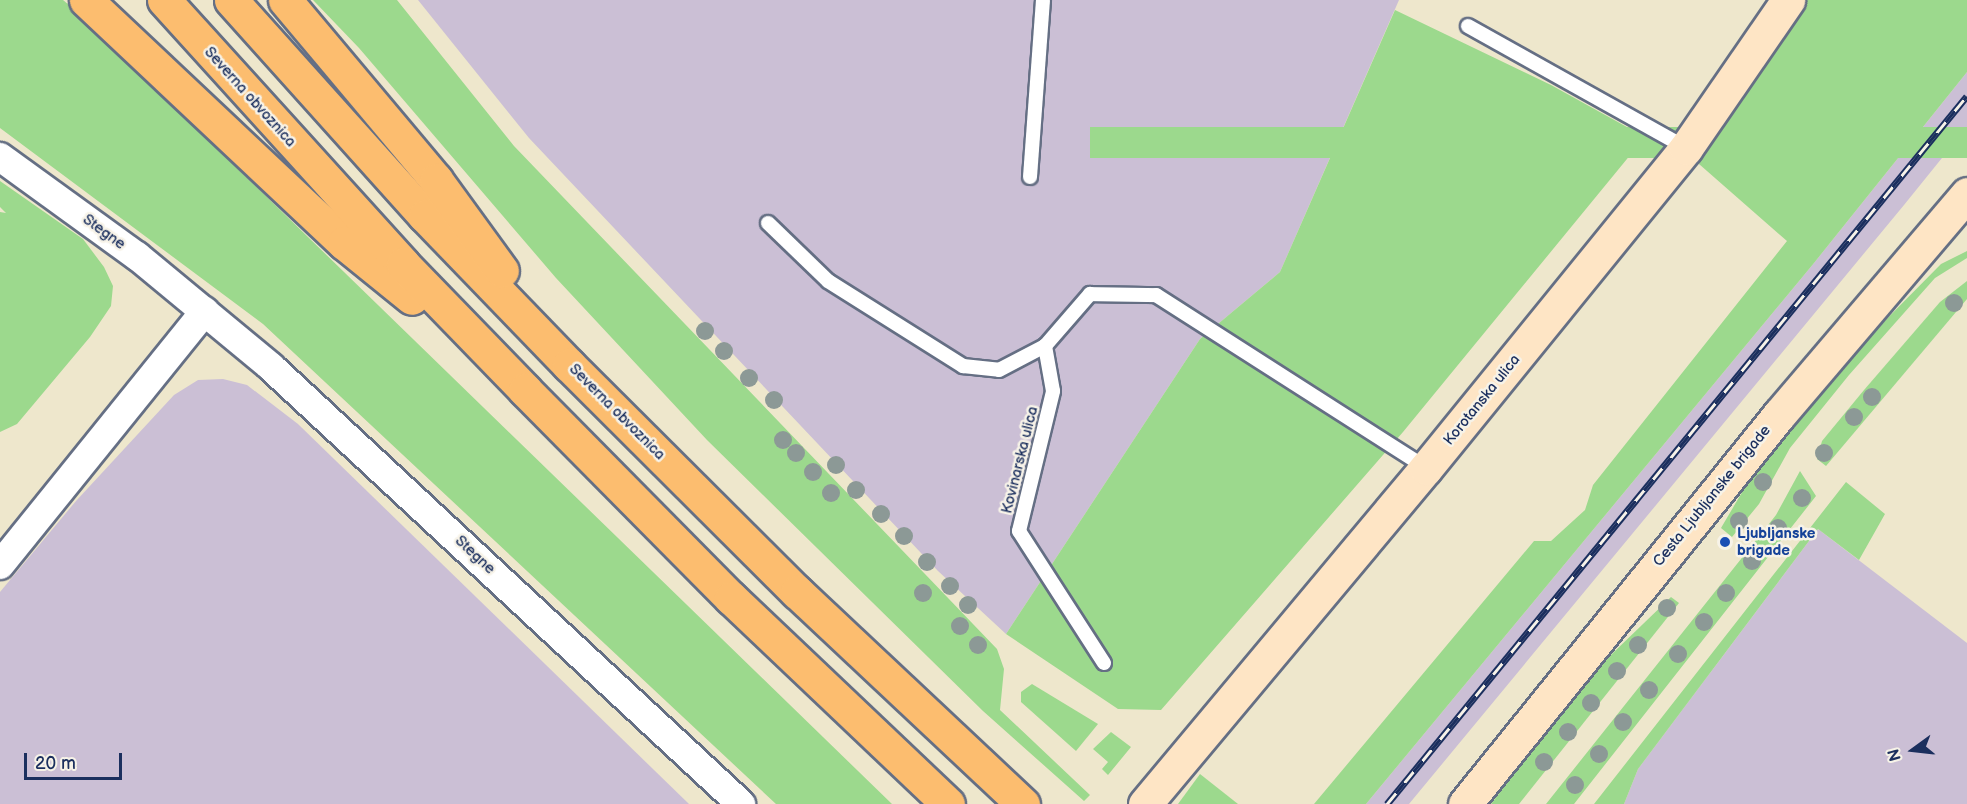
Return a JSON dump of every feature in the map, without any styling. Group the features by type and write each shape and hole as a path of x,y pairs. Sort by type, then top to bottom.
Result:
{"highway":[{"path":"86,0 344,243 525,390"},
{"name":"Severna obvoznica","path":"164,0 403,264 525,390 731,598 948,804"},
{"name":"Severna obvoznica","path":"231,0 425,216 569,365 797,592 1023,804"},
{"path":"285,0 436,180 569,365"}],"street":[{"name":"Korotanska ulica","path":"1152,796 1426,468 1686,148 1788,0"},
{"name":"Stegne","path":"0,157 205,311 271,367 741,804"},
{"name":"Cesta Ljubljanske brigade","path":"1465,804 1779,414 1967,194"},
{"path":"0,565 205,311"}],"lane":[{"path":"1030,177 1043,0"},
{"path":"1468,26 1686,148"},
{"path":"768,223 828,281 963,366 999,369 1045,346 1090,294 1156,295 1426,468"},
{"name":"Kovinarska ulica","path":"1045,346 1053,391 1019,531 1104,663"}],"shaded area":[{"path":"418,0 1399,0 1280,272 1200,339 1006,634 938,571 529,138"},
{"path":"1967,72 1967,127 1904,205 1409,804 1366,804 1814,263"},
{"path":"223,379 247,385 298,424 689,804 0,804 0,592 76,501 174,395 198,380"},
{"path":"1818,529 1967,643 1967,804 1624,804 1638,769"}],"green space":[{"path":"0,0 63,0 69,5 892,804 776,804 263,324 0,128"},
{"path":"313,0 397,0 514,146 997,649 1004,669 1000,710 1090,795 1084,801 983,711 707,440 556,278 359,48"},
{"path":"1802,0 1967,0 1967,72 1814,263 1366,804 1314,804 1534,541 1551,541 1585,510 1593,485 1787,241 1699,164"},
{"path":"1395,10 1551,85 1645,137 1403,432 1161,710 1118,709 1006,634 1200,339 1280,272"},
{"path":"1090,127 1967,127 1967,158 1090,158"},
{"path":"0,181 83,239 104,267 113,286 111,306 90,337 17,424 0,432 0,212 6,213 0,207"},
{"path":"1967,251 1967,258 1935,278 1849,375 1790,448 1759,504 1732,537 1721,528 1751,477 1857,349 1941,264"},
{"path":"1967,281 1967,299 1826,466 1817,459 1822,441 1864,390 1940,302"},
{"path":"1800,471 1816,496 1574,804 1546,804 1776,515"},
{"path":"1846,482 1885,514 1859,560 1818,529 1638,769 1624,804 1594,804"},
{"path":"1671,597 1679,603 1519,804 1491,804 1587,678"},
{"path":"1032,684 1098,724 1076,751 1021,702 1021,692"},
{"path":"1111,732 1131,747 1108,775 1102,769 1108,762 1093,749"},
{"path":"1200,774 1238,804 1178,804"}],"railway":[{"path":"1387,804 1967,96"}],"place":[{"name":"Ljubljanske brigade","path":"1725,542"}]}
